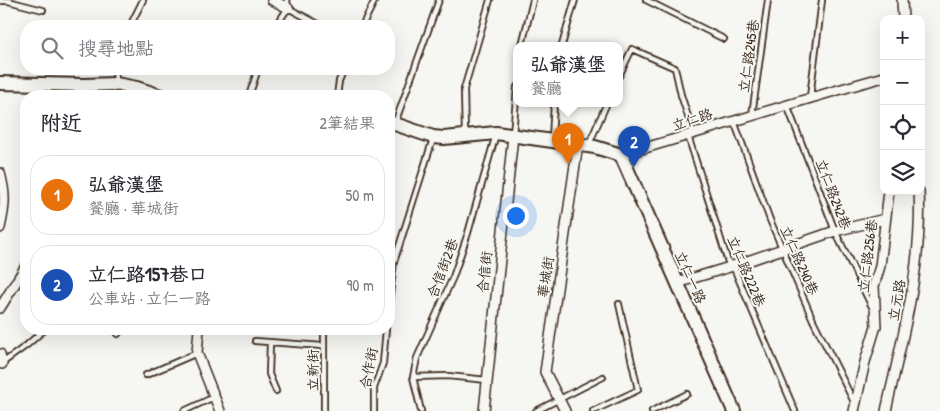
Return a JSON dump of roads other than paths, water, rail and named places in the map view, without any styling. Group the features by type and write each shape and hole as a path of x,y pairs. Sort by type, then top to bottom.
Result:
{"street":[{"path":"272,0 287,4"},
{"path":"902,0 903,15"},
{"name":"立仁路","path":"621,155 810,97 880,78"},
{"path":"0,83 39,83 77,90"},
{"path":"87,90 116,84 142,90"},
{"path":"395,125 433,137 465,136 496,132 513,136 583,144 621,155"},
{"name":"合信街","path":"484,411 513,136"},
{"name":"華城街","path":"565,411 545,372 583,144"},
{"name":"立仁一路","path":"621,155 734,411"},
{"path":"0,173 4,187 5,203 0,228"},
{"name":"立仁路256巷","path":"855,408 865,362 876,326 874,286 880,266 888,195"},
{"name":"立元路","path":"886,411 912,296 918,245 919,195"},
{"path":"677,283 783,250 835,231 885,219"},
{"path":"0,308 20,276"},
{"path":"198,335 196,353 220,411"},
{"path":"0,354 1,364"}],"lane":[{"path":"0,1 8,0 44,10"},
{"path":"133,20 143,0"},
{"path":"365,20 375,0"},
{"path":"395,116 439,0"},
{"path":"465,136 464,89 490,0"},
{"path":"523,42 533,0"},
{"path":"563,42 575,0"},
{"path":"646,0 724,39"},
{"name":"立仁路245巷","path":"752,116 768,0"},
{"path":"810,97 822,0"},
{"path":"279,20 287,4 312,20"},
{"name":"立仁路222巷","path":"623,68 632,49 675,68 691,135 728,262 733,266 795,411"},
{"path":"115,75 116,84"},
{"path":"251,90 255,75"},
{"path":"338,90 342,75"},
{"path":"39,83 39,90"},
{"name":"立仁路242巷","path":"787,105 835,231 876,316"},
{"path":"513,136 515,107"},
{"path":"552,140 554,107"},
{"path":"583,144 605,107"},
{"name":"立仁路240巷","path":"734,121 770,220 813,320 855,408"},
{"name":"合信街2巷","path":"421,411 413,377 417,358 453,276 468,232 496,132"},
{"path":"395,259 433,137"},
{"path":"593,411 638,390 619,304"},
{"path":"1,364 38,335"},
{"name":"立新街","path":"324,335 324,411"},
{"name":"合作街","path":"374,411 374,388 383,363 385,335"},
{"path":"255,341 323,346"},
{"path":"270,343 268,374 276,391"},
{"path":"146,375 196,353"},
{"path":"413,377 448,376 488,380"},
{"path":"536,411 603,376"},
{"path":"652,411 687,394"},
{"path":"184,411 214,397"}],"place":[{"name":"弘爺漢堡","path":"568,164"},
{"name":"立仁路157巷口","path":"634,167"}]}
